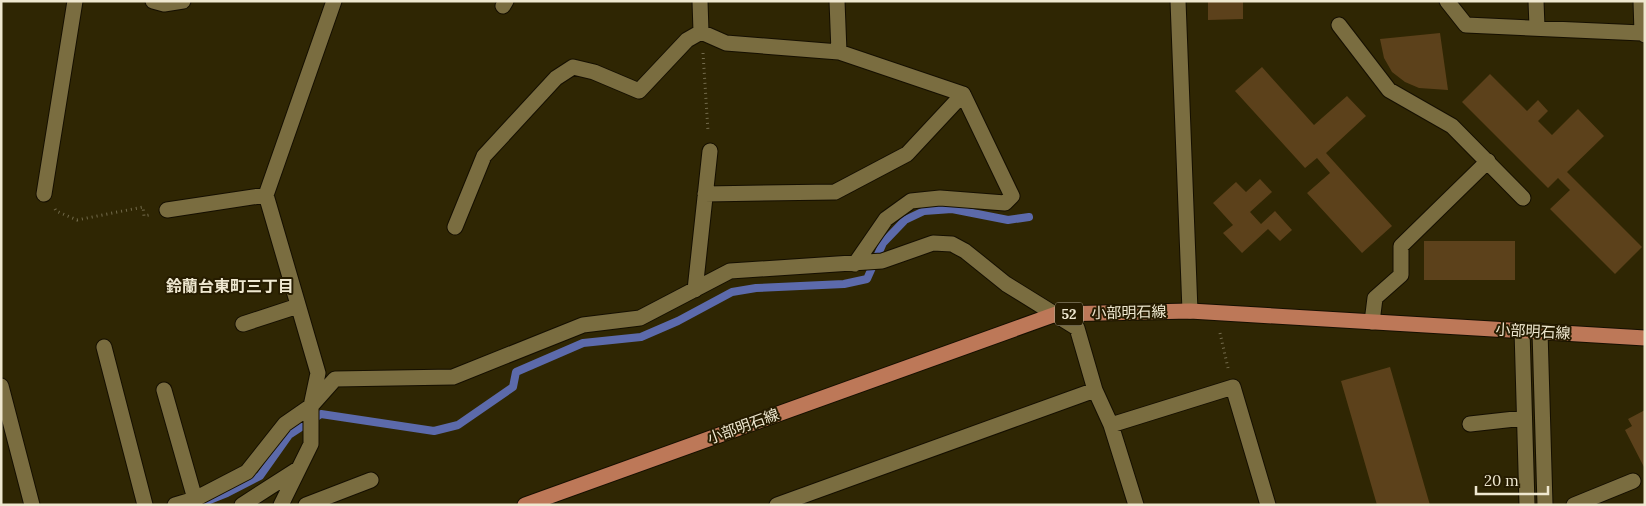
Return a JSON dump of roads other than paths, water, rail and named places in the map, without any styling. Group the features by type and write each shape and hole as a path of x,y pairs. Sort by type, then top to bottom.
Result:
{"main road":[{"name":"小部明石線","path":"525,505 1056,314 1216,312 1645,338"}],"street":[{"path":"44,194 75,1"},
{"path":"160,2 183,1"},
{"path":"281,505 311,444 311,406 318,373 266,195 334,1"},
{"path":"700,1 701,32"},
{"path":"836,1 839,52"},
{"path":"1178,1 1190,311"},
{"path":"1447,1 1466,25 1537,27 1644,34 1641,1"},
{"path":"1536,1 1537,27"},
{"path":"1339,25 1389,90 1452,126 1523,198"},
{"path":"701,32 726,43 839,52 963,94 1012,196 1005,203 940,198 911,201 886,219 869,262"},
{"path":"455,227 484,156 556,78 573,68 594,72 639,91 687,40 701,32"},
{"path":"705,194 835,192 907,154 963,94"},
{"path":"695,290 710,152"},
{"path":"1372,322 1375,298 1401,275 1401,246 1488,162"},
{"path":"167,210 266,195"},
{"path":"175,505 195,499 247,472 286,424 311,406 335,379 453,377 583,325 640,318 730,271 869,262 933,243 952,244 965,251 1006,284 1077,328 1095,390 1111,425 1136,505"},
{"path":"243,324 298,306"},
{"path":"1522,330 1527,505"},
{"path":"1540,331 1545,505"},
{"path":"104,347 145,505"},
{"path":"1,386 32,505"},
{"path":"1111,425 1233,387 1268,505"},
{"path":"164,390 195,499"},
{"path":"777,505 1095,390"},
{"path":"1470,424 1524,418"},
{"path":"242,505 299,468"},
{"path":"306,505 371,480"},
{"path":"1574,505 1633,481"}],"waterway":[{"path":"202,503 260,476 289,435 321,414 434,431 458,425 513,387 516,372 583,343 641,337 678,321 732,292 756,288 844,284 867,279 883,243 905,220 924,211 952,209 1008,220 1029,217"}],"district":[{"name":"鈴蘭台東町三丁目","path":"230,286"}]}
